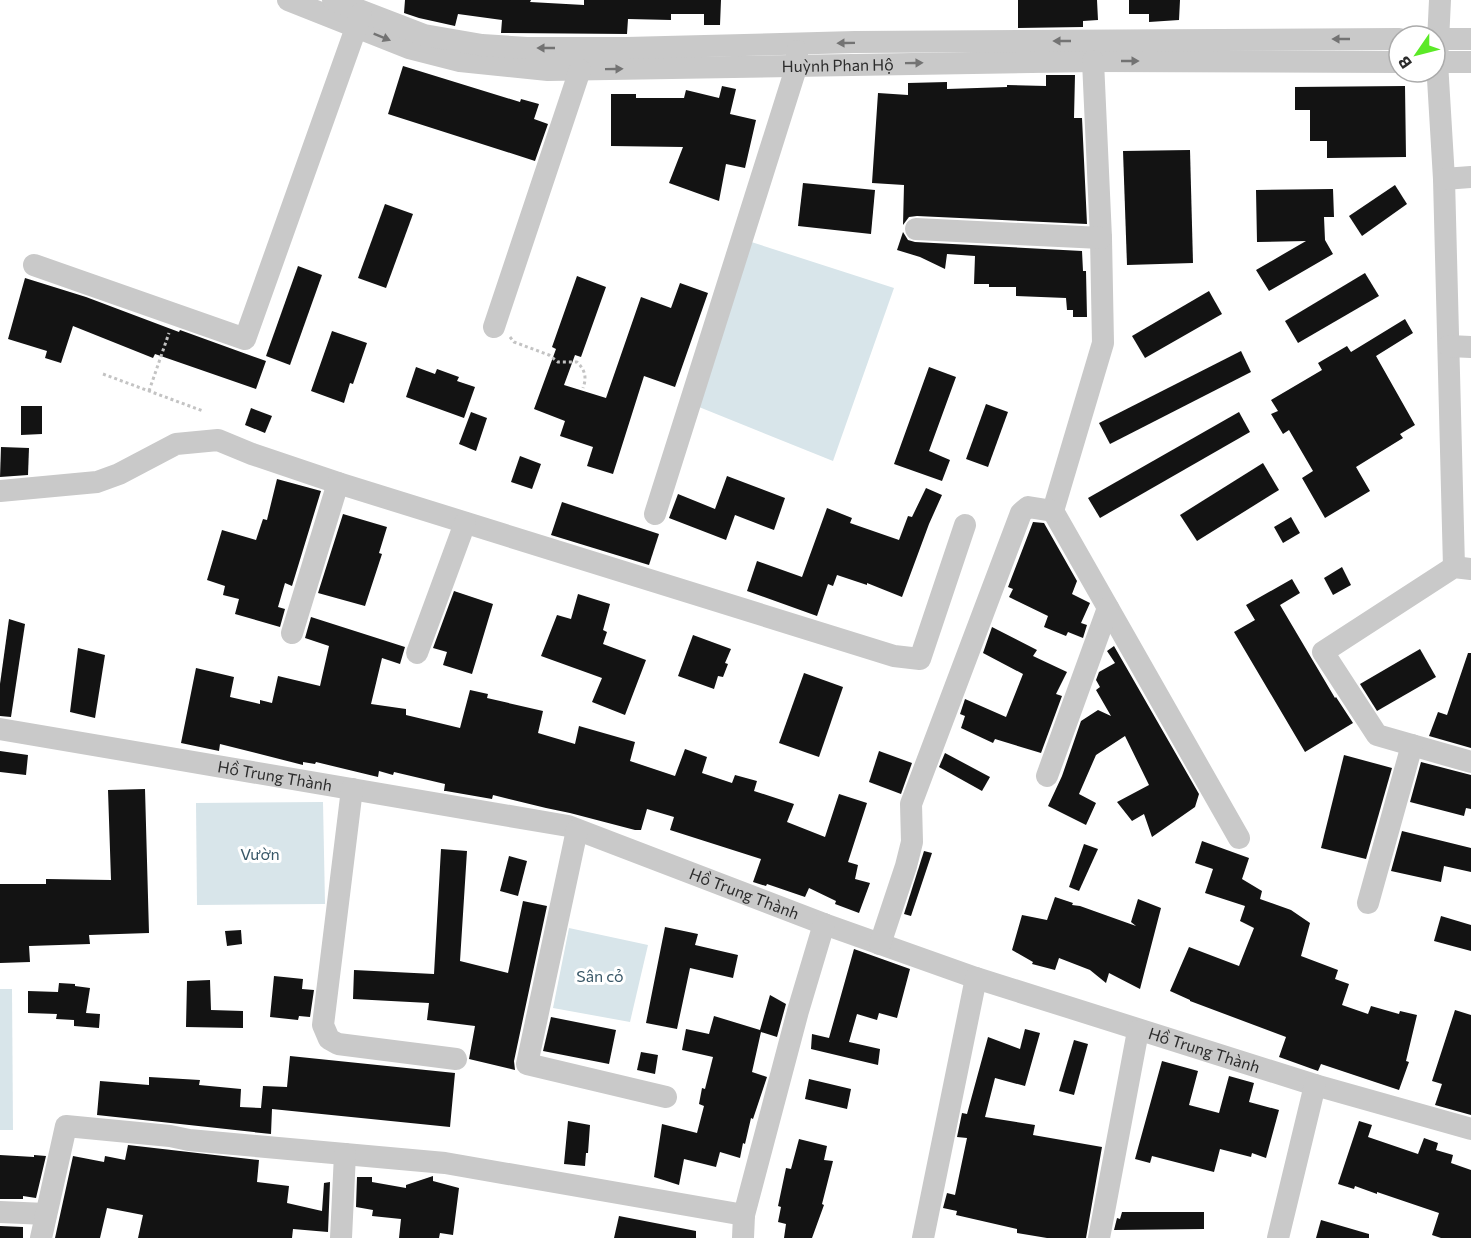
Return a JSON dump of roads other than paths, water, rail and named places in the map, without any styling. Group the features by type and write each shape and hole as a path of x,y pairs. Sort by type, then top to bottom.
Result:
{"street":[{"name":"Huỳnh Phan Hộ","path":"288,0 424,35 482,45 527,48 626,48 1094,61 1387,62"},
{"name":"Huỳnh Phan Hộ","path":"333,0 359,19 409,48 460,61 548,70 580,70 797,54 1387,39"},
{"path":"1438,24 1440,0"},
{"path":"34,265 245,339 359,19"},
{"path":"1447,39 1471,39"},
{"path":"655,514 797,54"},
{"path":"1094,61 1103,343 1053,511 1239,838"},
{"path":"1447,62 1471,62"},
{"path":"495,327 580,70"},
{"path":"1438,84 1460,346 1463,568 1323,652 1377,735 1471,762"},
{"path":"1444,179 1471,177"},
{"path":"916,229 1101,238"},
{"path":"0,491 97,482 119,474 176,444 218,440 338,483 465,523 894,656 920,659 965,525"},
{"path":"292,633 338,483"},
{"path":"880,944 912,842 911,804 1021,513 1028,507 1053,511"},
{"path":"417,653 465,523"},
{"path":"1047,776 1108,608"},
{"name":"Hồ Trung Thành","path":"0,729 568,826 824,924 976,978 1315,1085 1471,1129"},
{"path":"1368,903 1412,745"},
{"path":"352,789 323,1025 329,1039 338,1044 456,1059"},
{"path":"577,830 528,1064 666,1097"},
{"path":"743,1238 744,1215 798,1011 824,924"},
{"path":"923,1238 976,978"},
{"path":"1099,1238 1138,1031"},
{"path":"1278,1238 1315,1085"},
{"path":"41,1238 66,1126 170,1136 189,1140 445,1163 744,1215"},
{"path":"341,1238 345,1154"},
{"path":"0,1212 46,1214"}],"park label":[{"name":"Vườn","path":"260,854"},
{"name":"Sân cỏ","path":"600,976"}]}
